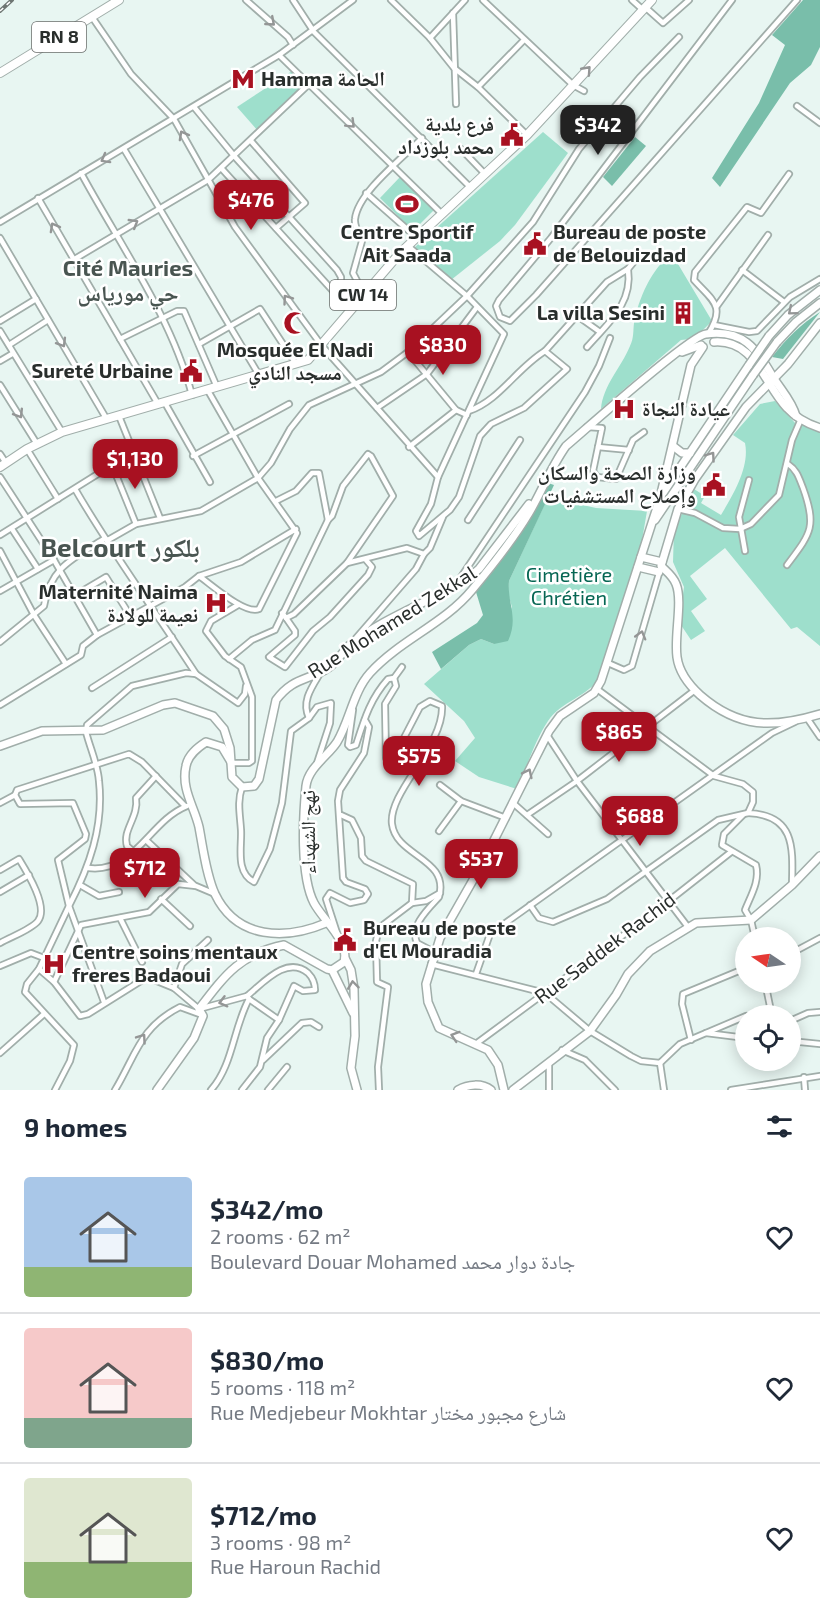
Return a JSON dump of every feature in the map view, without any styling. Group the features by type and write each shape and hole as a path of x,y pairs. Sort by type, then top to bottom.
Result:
{"main road":[{"name":"RN 8","path":"0,73 119,0"},
{"name":"CW 14","path":"3,465 27,449 62,432 192,396 207,389 308,360 416,237 527,135 652,0"}],"street":[{"path":"246,0 288,37 293,45"},
{"path":"293,0 314,32 471,187"},
{"path":"342,0 348,4"},
{"path":"0,222 279,55 314,32 353,0"},
{"path":"391,0 430,38 454,68 478,87 527,135"},
{"path":"430,38 465,0"},
{"path":"483,0 573,85 584,91"},
{"path":"632,0 663,23 689,0"},
{"path":"732,0 551,238 499,300 496,306 500,317 510,321 537,295 797,0"},
{"path":"453,13 456,104"},
{"path":"92,17 131,74 174,119 235,227 322,346 409,447 438,477"},
{"path":"0,642 44,606 46,589 60,569 104,539 108,540 136,524 201,511 258,478 271,463 290,429 309,405 381,372 408,352 467,296 533,222 579,149 640,77 679,37"},
{"path":"478,87 524,40"},
{"path":"279,55 442,214"},
{"path":"73,260 208,180 235,157 310,83"},
{"path":"797,106 820,123"},
{"path":"194,107 341,277 340,286 333,291"},
{"path":"364,294 353,273 362,241 354,220 366,193 422,138"},
{"path":"251,141 305,203 276,228"},
{"path":"124,149 259,375"},
{"path":"461,149 485,174"},
{"path":"222,169 333,291 355,307"},
{"path":"81,173 180,355 192,396"},
{"path":"674,354 702,346 710,347 709,336 718,316 717,306 694,280 696,272 747,207 762,213 789,174"},
{"path":"366,193 416,237"},
{"path":"38,198 120,339 210,482"},
{"path":"717,306 768,235"},
{"path":"0,238 106,418"},
{"path":"408,246 467,296 504,334 438,477 431,504 417,532 421,536 444,515 459,497 480,436 491,424 524,408 566,371 565,366 545,351"},
{"path":"408,352 456,410 468,413 482,406 526,363 545,351 579,317 608,282 628,269 638,257"},
{"path":"587,347 613,320 626,299 630,284 628,269"},
{"path":"742,270 784,302"},
{"path":"714,325 749,332 761,327 784,302 820,279"},
{"path":"504,1090 498,1065 488,1050 477,1043 447,1034 435,1023 426,993 434,952 506,818 547,735 560,716 597,689 608,663 650,527 665,495 690,453 769,336 788,315 820,290"},
{"path":"0,321 36,299"},
{"path":"676,489 777,342 796,322 820,303"},
{"path":"377,408 427,374 477,307"},
{"path":"199,345 261,309 296,364"},
{"path":"120,339 177,311 184,311 217,387"},
{"path":"579,317 600,332"},
{"path":"9,345 48,320"},
{"path":"608,663 624,670 632,666 678,509 694,479 746,407 772,382 820,324"},
{"path":"0,332 62,432"},
{"path":"702,346 699,340 709,336 727,334 746,340 760,355 772,382 793,405 799,418 820,428"},
{"path":"550,471 566,446 674,354 709,336"},
{"path":"453,588 585,392 610,338"},
{"path":"691,365 702,346"},
{"path":"650,527 665,495 694,353 689,349"},
{"path":"0,361 12,354"},
{"path":"0,384 38,444"},
{"path":"199,576 249,611 259,609 295,539 296,530 258,478 207,389"},
{"path":"193,456 289,404"},
{"path":"409,447 456,410"},
{"path":"119,416 160,518"},
{"path":"678,509 695,513 723,528 740,529 752,524 779,495 799,418"},
{"path":"587,428 602,428 593,471 597,477 616,478 633,440 644,432"},
{"path":"468,520 520,440"},
{"path":"674,446 682,453 690,453"},
{"path":"598,447 629,450"},
{"path":"27,449 58,499"},
{"path":"0,535 133,452"},
{"path":"0,454 3,465"},
{"path":"229,658 247,644 275,630 332,516 343,486 368,454 393,496 347,563 319,592 284,615"},
{"path":"787,565 808,537 812,522 811,512 798,474 788,464"},
{"path":"112,465 136,524"},
{"name":"Rue Mohamed Zekkal","path":"242,787 254,786 259,779 276,700 292,682 321,672 340,660 349,645 410,609 453,588 479,569 523,514 550,471"},
{"name":"نهج الشهداء","path":"357,1090 351,1068 355,1036 354,989 351,970 345,958 343,945 313,901 304,864 306,783 316,766 335,744 354,705 359,689 369,675 387,656 456,608 529,514 550,471"},
{"path":"276,501 296,491 312,473 319,473 328,520"},
{"path":"0,477 60,569 97,635"},
{"path":"665,495 694,479"},
{"path":"745,551 740,529 740,516 749,480"},
{"path":"75,489 104,539 152,604 196,674 235,703 240,702 246,686"},
{"path":"349,645 416,569 424,554 430,549 444,515"},
{"path":"12,529 38,569"},
{"path":"0,705 81,655 83,646 97,635 199,576 232,566 296,530"},
{"path":"347,563 407,548 424,554"},
{"path":"0,551 18,581 34,615 66,664"},
{"path":"641,557 661,567 672,577 677,589 677,658 682,674 695,690 729,716 754,723 774,724 797,721 820,714"},
{"path":"0,591 54,560"},
{"path":"284,615 295,631 295,635 269,657 285,667 313,631 330,617 368,575 372,567 366,560"},
{"path":"638,567 661,567"},
{"path":"74,596 106,577 131,617"},
{"path":"231,763 252,761 252,697 246,686 241,667 208,636 206,627 211,621 238,604"},
{"path":"92,688 172,637"},
{"path":"354,705 348,746 356,745 377,692 402,668"},
{"path":"309,718 305,704 321,672"},
{"path":"55,1090 70,1061 74,1045 25,992 27,984 39,969 93,856 100,803 99,780 86,732 87,725 132,687 164,677 196,674"},
{"path":"394,678 396,686 386,704 386,758 393,759 420,707 430,701 441,704 442,713 433,739 398,800 392,817 395,835 435,869 441,883 440,893 423,914 416,934 417,943 434,952"},
{"path":"597,689 714,776 742,784 753,792 753,802 748,813 737,818 724,834 722,845 756,865 758,874 745,910 752,927"},
{"path":"528,815 577,781 695,690"},
{"path":"0,746 42,731 103,730 163,705 175,703 213,716 224,729 231,748 232,777 242,787 238,805 242,861 246,876 254,882 270,849 282,804 291,731 309,718 317,707 331,704 330,723 316,766"},
{"path":"807,718 820,736"},
{"path":"337,936 335,922 326,899 330,893 337,899 350,903 364,900 368,894 365,889 346,882 343,878 340,790 364,753 369,727 365,719"},
{"path":"476,974 490,934 772,734 797,721"},
{"path":"547,735 577,781 688,927"},
{"path":"187,806 184,780 186,763 195,749 206,742 215,744 222,747 231,763"},
{"path":"0,803 15,795 16,790 28,785 129,754 156,776 195,814 215,894 237,921 255,930 277,935 306,932 326,923"},
{"path":"135,853 127,846 126,836 138,811 136,798 156,776"},
{"path":"440,785 461,801 506,818"},
{"path":"15,795 20,804 73,803 86,839 58,860"},
{"path":"439,831 461,801"},
{"path":"513,803 548,834"},
{"path":"88,868 100,870 135,853 187,806"},
{"path":"530,905 539,918 553,922 607,898 702,830 725,818 748,813 763,813 779,820 792,843 792,885"},
{"path":"341,815 352,820 361,838 362,856 366,861 413,884 412,903"},
{"path":"147,841 196,886"},
{"name":"Rue Saddek Rachid","path":"477,1043 731,852"},
{"path":"57,853 76,932 104,1002"},
{"path":"513,1090 549,1063 562,1050 590,1031 637,963 650,951 688,927 712,921 751,920 792,885 820,856"},
{"path":"0,870 17,859 35,886 40,914 37,922 0,943"},
{"path":"0,892 29,875"},
{"path":"54,982 81,925 149,912 178,884 196,886 215,894"},
{"path":"80,885 99,896 119,892"},
{"path":"379,1090 378,1067 388,987 377,982 376,935 386,922 412,903 426,901 440,893"},
{"path":"162,898 190,926"},
{"path":"120,918 142,962"},
{"path":"801,948 820,938"},
{"path":"174,988 182,964 208,940"},
{"path":"157,1090 194,1038 201,1012 237,964 263,949 284,945 332,970 353,1013"},
{"path":"0,966 32,953 44,958"},
{"path":"332,970 345,958"},
{"path":"431,964 545,993 590,1031 641,1061 660,1063 680,1044 735,1021"},
{"path":"115,1090 138,1042 157,1020 180,1007 201,1012 248,997 284,969 296,966 312,976 315,990 303,991 294,986 279,1020 267,1038 262,1061"},
{"path":"39,969 54,982 80,1016 88,1014 147,977 174,988 201,1012"},
{"path":"691,1040 682,1004 683,994 735,973"},
{"path":"248,997 279,1020"},
{"path":"211,1090 221,1079 248,997"},
{"path":"801,1017 819,1010"},
{"path":"0,1053 44,1014"},
{"path":"242,1090 262,1061 302,1023 311,1022 319,1027"},
{"path":"706,1033 735,1037"},
{"path":"801,1042 820,1044"},
{"path":"562,1050 585,1060 615,1090"},
{"path":"549,1063 549,1090"},
{"path":"660,1063 664,1090"},
{"path":"268,1090 287,1067"},
{"path":"731,1090 820,1076"},
{"path":"804,1078 805,1090"},
{"path":"458,1090 466,1085 474,1088 481,1085 491,1090"}],"green space":[{"path":"803,0 820,0 820,47 811,65 790,83 720,187 712,178 759,103 785,45 772,35"},
{"path":"292,71 305,83 258,131 237,107"},
{"path":"543,132 568,153 515,225 500,241 451,280 414,248"},
{"path":"635,137 646,146 612,186 603,177"},
{"name":"Centre Sportif Ait Saada","path":"400,177 434,210 413,231 380,198"},
{"path":"672,254 712,321 694,337 681,340 601,409 605,392 631,343 636,314 643,294 652,275"},
{"path":"820,312 783,359 772,357 794,332"},
{"path":"775,401 796,424 820,429 820,646 797,627 791,629 725,548 690,576 707,599 691,611 705,631 691,640 679,622 684,587 673,562 674,530 694,489 705,496 701,503 721,515 731,499 745,462 745,443 733,435 760,404"},
{"path":"548,483 554,485 509,581 513,625 508,641 494,644 481,639 469,645 441,669 432,652 477,623 483,615 476,592 531,517"},
{"name":"Cimetière Chrétien","path":"548,497 596,508 647,511 641,546 601,676 589,689 553,714 543,728 517,789 479,777 455,761 475,738 464,721 424,684 469,645 481,639 494,644 512,607 508,594 509,581"}],"railway":[{"path":"0,11 12,0"}],"place":[{"name":"Hamma الحامة","path":"243,79"},
{"name":"فرع بلدية محمد بلوزداد","path":"512,135"},
{"name":"Centre Sportif Ait Saada","path":"407,204"},
{"name":"Bureau de poste de Belouizdad","path":"535,244"},
{"name":"La villa Sesini","path":"683,313"},
{"name":"Mosquée El Nadi مسجد النادي","path":"295,323"},
{"name":"Sureté Urbaine","path":"191,371"},
{"name":"عيادة النجاة","path":"624,409"},
{"name":"وزارة الصحة والسكان وإصلاح المستشفيات","path":"714,485"},
{"name":"Maternité Naima نعيمة للولادة","path":"216,603"},
{"name":"Bureau de poste d'El Mouradia","path":"345,940"},
{"name":"Centre soins mentaux freres Badaoui","path":"54,964"}],"district":[{"name":"Cité Mauries حي مورياس","path":"128,280"},
{"name":"Belcourt بلكور","path":"120,548"}]}
